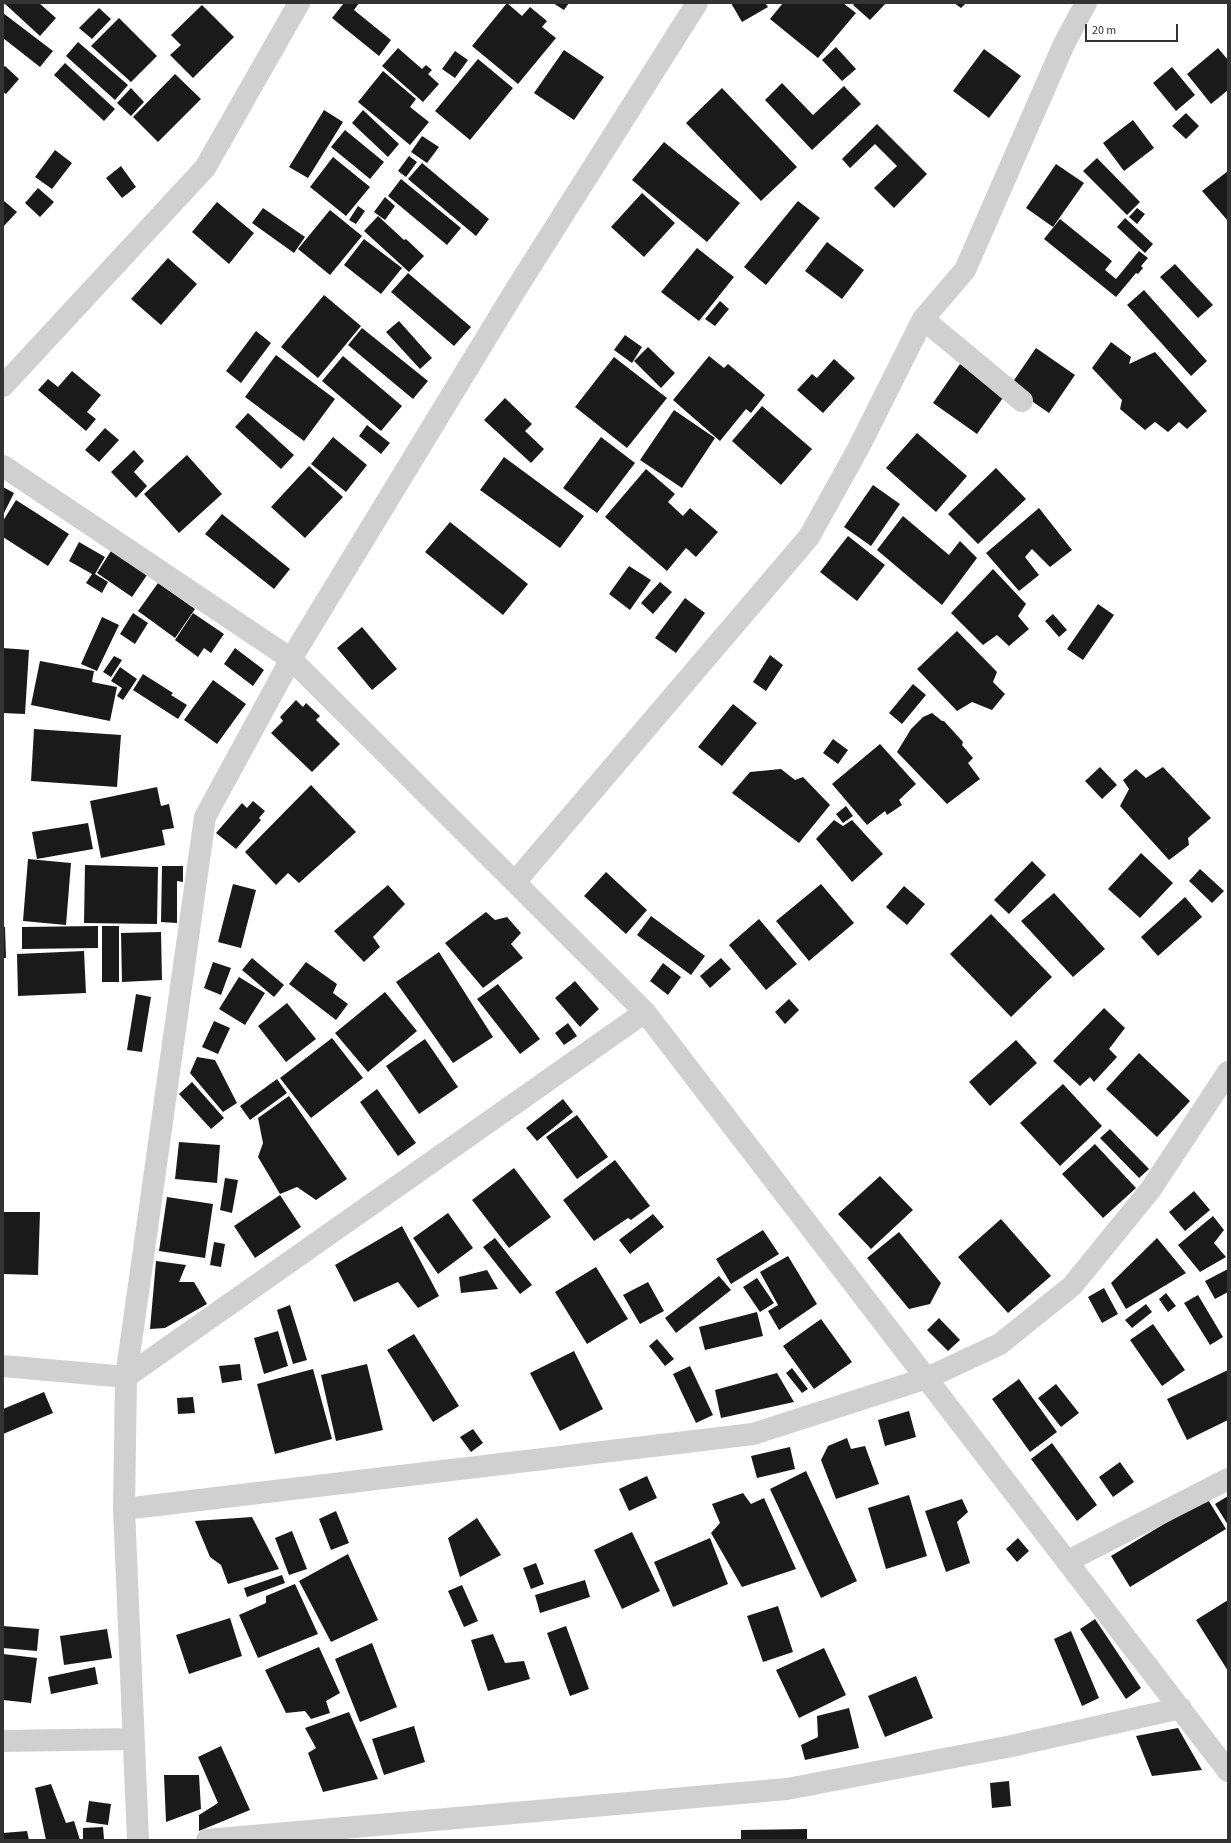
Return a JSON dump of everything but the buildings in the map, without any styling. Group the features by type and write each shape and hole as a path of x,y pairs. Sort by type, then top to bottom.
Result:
{"street":[{"path":"3,386 205,168 299,3"},
{"path":"138,1840 124,1509 126,1377 205,817 291,659 513,294 697,3"},
{"path":"515,882 809,537 859,447 923,319 965,270 1064,44 1086,3"},
{"path":"923,319 1022,401"},
{"path":"3,466 291,659 645,1012 1228,1771"},
{"path":"3,1366 126,1377 645,1012"},
{"path":"124,1509 753,1434 927,1378 1000,1344 1072,1286 1151,1189 1228,1072"},
{"path":"1068,1561 1228,1479"},
{"path":"207,1840 787,1789 1008,1747 1181,1708"},
{"path":"3,1741 133,1739"}]}
